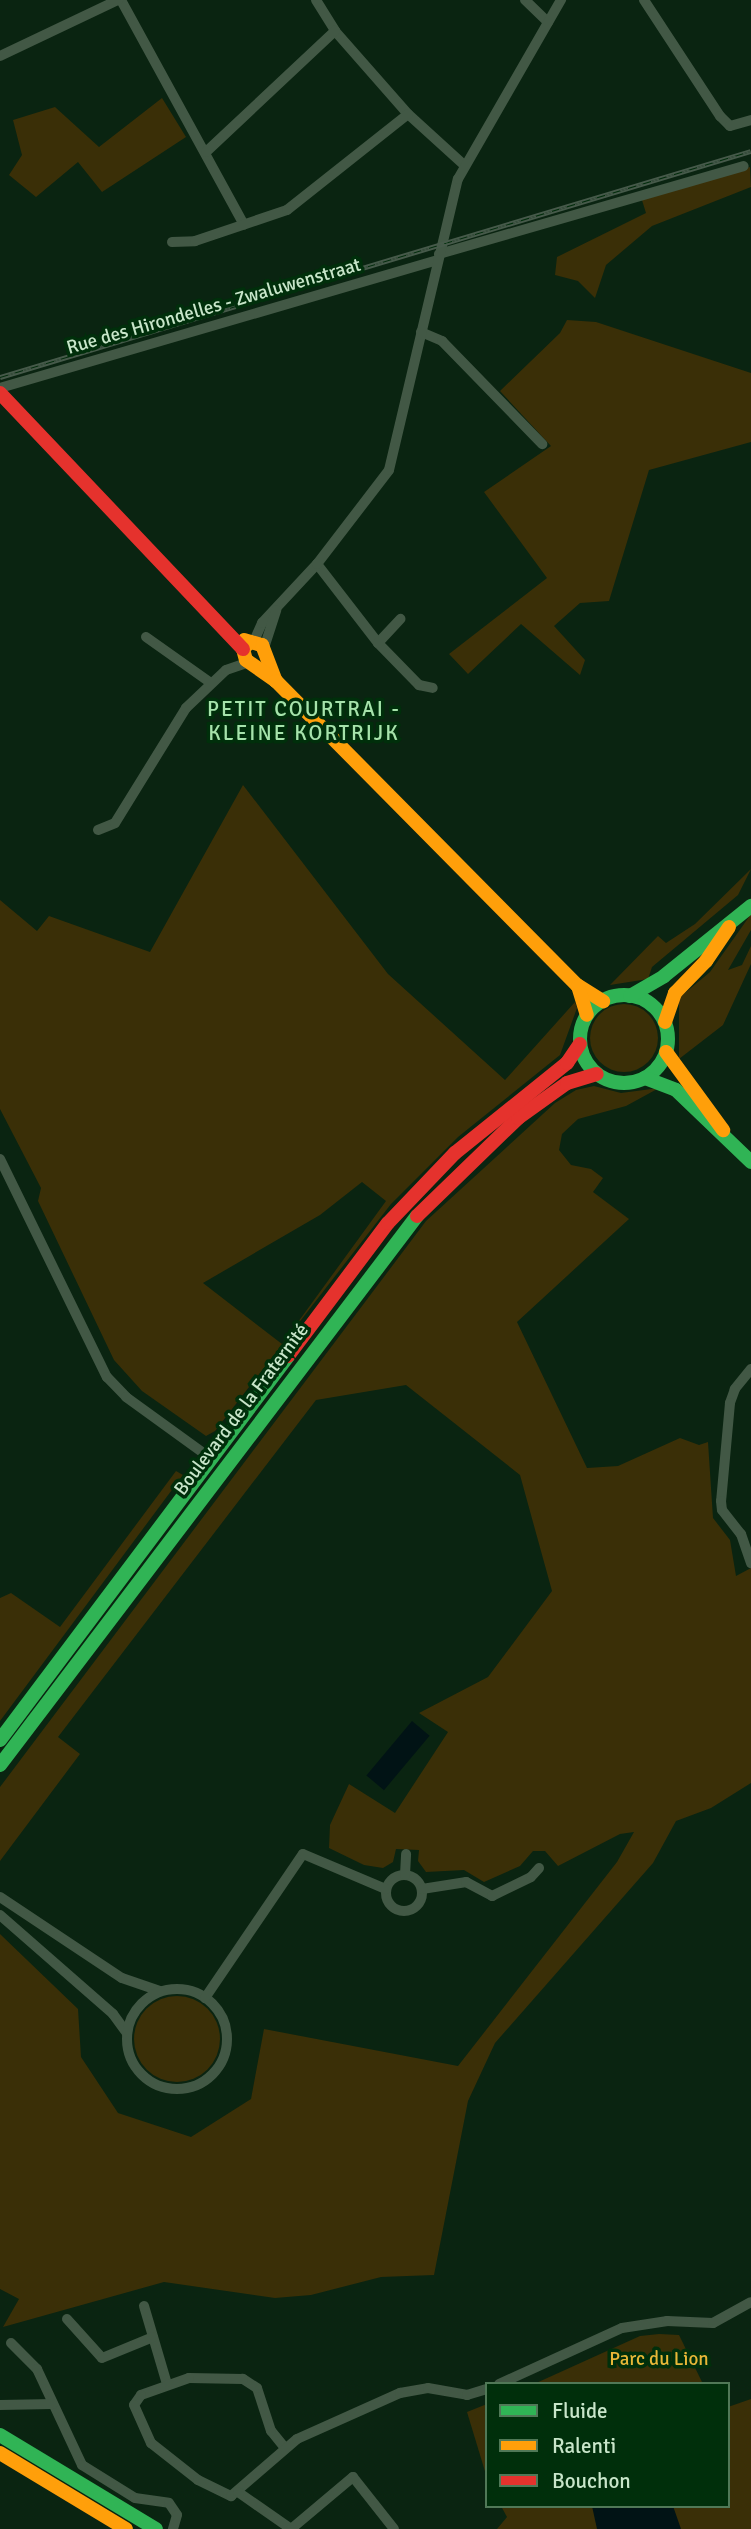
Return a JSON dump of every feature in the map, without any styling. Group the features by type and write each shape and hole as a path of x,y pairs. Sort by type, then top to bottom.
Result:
{"main road":[{"path":"0,393 24,424 232,634 253,651 276,681 577,985 603,1001"},
{"path":"587,1015 603,1001 630,996 654,983 751,906"},
{"path":"727,1138 712,1109 666,1052 664,1022 675,993 706,961 732,921"},
{"path":"577,985 587,1015 580,1044 585,1060 597,1074 620,1083 645,1078 676,1090 751,1162"},
{"path":"630,996 651,1004 664,1022"},
{"name":"Boulevard de la Fraternité","path":"0,1740 395,1216 455,1153 527,1091 567,1063 580,1044"},
{"path":"645,1078 666,1052"},
{"name":"Boulevard de la Fraternité","path":"0,1765 405,1228 472,1158 540,1101 567,1083 597,1074"},
{"path":"0,2435 156,2529"},
{"path":"0,2453 126,2529"}],"street":[{"path":"0,56 119,0 206,152 244,225"},
{"path":"316,0 335,31 408,114 464,165"},
{"path":"525,0 548,22"},
{"path":"98,830 115,823 186,708 211,683 253,651 276,610 317,564 389,470 438,257 464,165 561,0"},
{"path":"644,0 707,99 730,126 751,120"},
{"path":"206,152 335,31"},
{"path":"172,242 195,241 287,210 319,189 408,114"},
{"name":"Rue des Hirondelles - Zwaluwenstraat","path":"0,388 744,166"},
{"path":"421,332 442,341 542,444"},
{"path":"317,564 378,643 419,685 433,688"},
{"path":"378,643 400,619"},
{"path":"146,637 211,683"},
{"path":"0,1159 103,1371 126,1397 223,1468"},
{"path":"751,1369 735,1389 730,1403 721,1501 722,1510 741,1534 751,1563"},
{"path":"205,1998 303,1854 386,1889"},
{"path":"405,1875 406,1854"},
{"path":"422,1889 466,1882 492,1896 531,1877 539,1868"},
{"path":"405,1875 416,1879 422,1889 418,1906 407,1912 390,1906 386,1889 393,1878 405,1875"},
{"path":"0,1896 122,1978 144,1989 189,1991 205,1998 221,2016 227,2039 217,2070 198,2085 166,2088 144,2077 130,2057 127,2033 113,2014 0,1915"},
{"path":"127,2033 142,2003 164,1991"},
{"path":"503,2382 622,2328 667,2321 713,2323 751,2302"},
{"path":"144,2306 167,2384"},
{"path":"67,2319 102,2358 153,2337"},
{"path":"11,2343 35,2366 82,2466 138,2499 169,2503 177,2515 173,2529"},
{"path":"285,2448 273,2434 257,2388 250,2382 202,2376 167,2384 135,2403 145,2435 198,2480 228,2496 238,2492 285,2448 405,2391 428,2388 467,2395 485,2390"},
{"path":"0,2405 52,2404"},
{"path":"238,2492 291,2529 353,2477 394,2529"}],"green space":[{"path":"162,98 186,137 102,192 78,162 36,197 9,175 22,155 13,120 55,107 99,147"},
{"path":"750,167 751,187 652,226 606,265 595,298 578,281 555,275 557,257 646,213 641,197"},
{"path":"567,320 596,322 751,373 751,442 649,470 609,601 580,603 554,626 585,660 580,675 521,624 468,674 449,654 547,578 484,492 551,446 500,391 560,333"},
{"path":"243,785 388,974 505,1080 575,1002 577,1008 560,1055 458,1137 391,1204 215,1431 206,1436 142,1391 114,1360 38,1201 41,1188 0,1109 0,900 37,931 49,916 150,952","holes":["362,1182 386,1201 282,1344 203,1283 320,1215"]},
{"path":"751,869 738,895 652,967 648,979 610,985 658,936 666,943 695,924"},
{"path":"751,914 751,930 728,970 742,965 751,946 751,964 723,1025 679,1059 679,998 710,972"},
{"path":"624,1004 637,1007 648,1014 655,1025 658,1038 655,1051 648,1062 637,1069 624,1072 611,1069 600,1062 593,1051 590,1038 593,1025 600,1014 611,1007"},
{"path":"594,1086 621,1093 659,1088 626,1106 578,1119 562,1134 559,1150 571,1165 591,1169 603,1178 593,1192 629,1219 517,1322 587,1468 618,1466 680,1438 699,1445 708,1442 713,1518 730,1540 736,1576 751,1568 751,1783 711,1808 676,1821 653,1863 495,2043 468,2101 434,2275 381,2277 311,2295 275,2298 164,2282 3,2327 19,2299 0,2289 0,1934 78,2009 81,2057 118,2113 191,2137 251,2099 264,2029 458,2066 617,1862 634,1832 620,1834 558,1866 545,1851 533,1851 520,1866 484,1882 464,1870 426,1872 418,1861 419,1850 396,1849 393,1862 383,1868 364,1865 329,1848 330,1825 349,1784 395,1813 448,1732 419,1713 488,1677 552,1591 520,1475 406,1385 316,1400 58,1737 80,1754 0,1861 0,1787 426,1221 555,1103 576,1090"},
{"path":"176,1471 183,1475 0,1721 0,1598 11,1593 60,1627"},
{"path":"177,1996 201,2003 213,2015 220,2039 213,2063 201,2075 177,2082 153,2075 141,2063 134,2039 141,2015 153,2003"},
{"name":"Parc du Lion","path":"679,2335 702,2382 538,2382 640,2336"},
{"name":"Parc du Lion","path":"751,2399 751,2529 497,2529 507,2517 502,2508 730,2508 730,2406"},
{"path":"485,2405 485,2471 467,2412"}],"shaded area":[{"path":"412,1721 430,1736 384,1790 366,1775"},
{"path":"592,2508 674,2508 681,2529 597,2529"}],"railway":[{"path":"0,377 751,151"}],"traffic: fast":[{"path":"630,996 664,976 751,906"},
{"path":"624,995 641,999 655,1008 664,1022 668,1039 664,1056 655,1070 641,1079 624,1083 607,1079 593,1070 584,1056 580,1039 584,1022 593,1008 607,999 624,995"},
{"path":"645,1078 676,1090 751,1162"},
{"path":"0,1765 417,1216"},
{"path":"0,1740 288,1356"},
{"path":"0,2435 156,2529"}],"traffic: slow":[{"path":"244,640 262,645 276,681"},
{"path":"250,642 243,649 246,660 276,681 577,985 603,1001"},
{"path":"665,1022 675,993 706,961 729,927"},
{"path":"578,986 587,1015"},
{"path":"666,1052 723,1130"},
{"path":"0,2453 126,2529"}],"traffic: jam":[{"path":"0,393 243,649"},
{"path":"288,1356 388,1223 455,1153 567,1063 580,1044"},
{"path":"417,1216 518,1118 567,1083 597,1074"}],"district":[{"name":"PETIT COURTRAI - KLEINE KORTRIJK","path":"304,721"}]}
